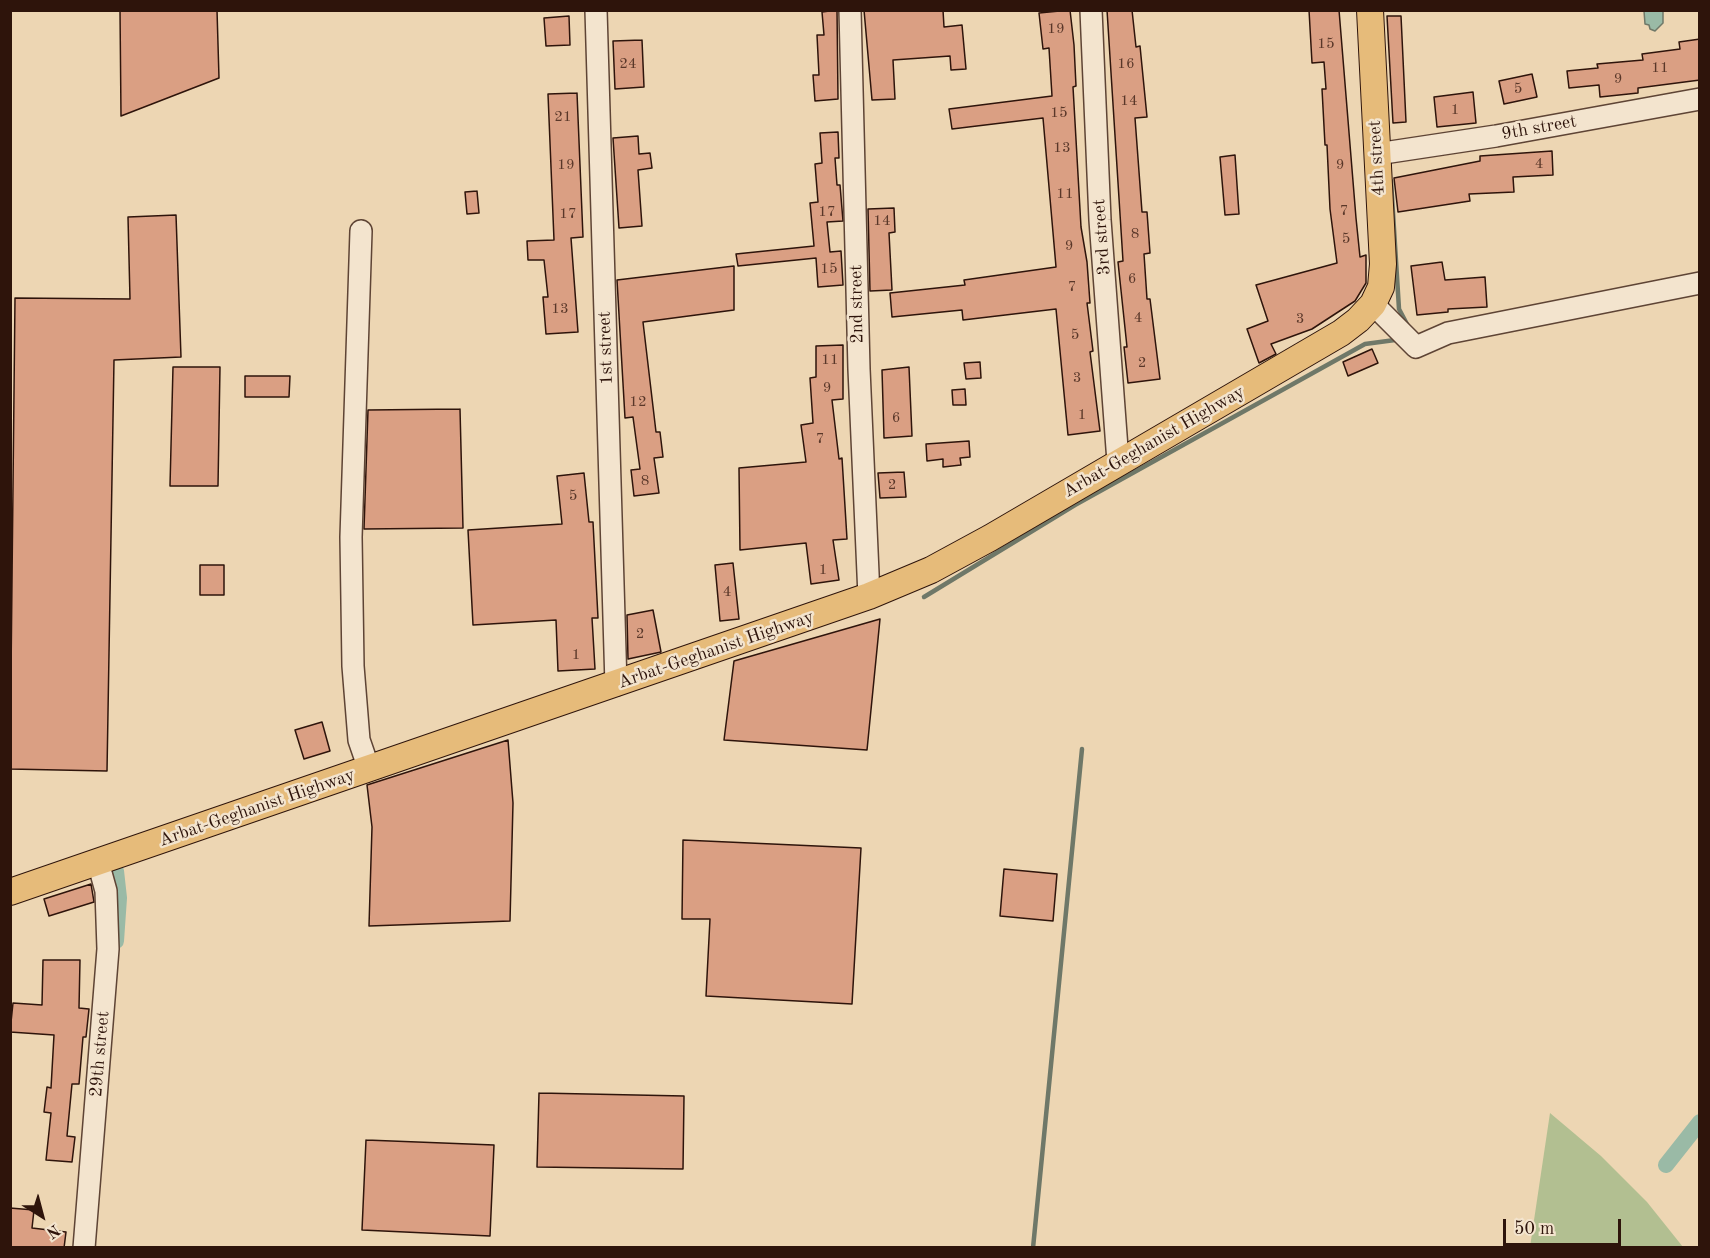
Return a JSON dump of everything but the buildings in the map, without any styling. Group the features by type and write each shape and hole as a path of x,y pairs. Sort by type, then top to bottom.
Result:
{"main road":[{"name":"4th street","path":"1370,10 1383,264 1380,287 1372,304"},
{"name":"Arbat-Geghanist Highway","path":"10,892 616,685 869,596 931,570 1341,333 1358,320 1372,304"}],"street":[{"name":"1st street","path":"596,10 616,685"},
{"name":"2nd street","path":"850,10 859,369 869,596"},
{"name":"3rd street","path":"1091,10 1100,220 1119,462"},
{"name":"9th street","path":"1377,154 1496,136 1700,99"},
{"path":"361,231 351,537 353,666 359,741 369,769"},
{"path":"1372,304 1416,347 1448,333 1700,283"},
{"name":"29th street","path":"84,1248 108,950 106,891 98,862"}],"shaded area":[{"path":"1644,11 1663,11 1663,23 1655,31 1645,24"},
{"path":"1550,1113 1601,1156 1647,1202 1683,1247 1530,1247"}],"waterway":[{"path":"1391,181 1399,309 1408,326"},
{"path":"924,597 1075,505 1365,344 1395,340"},
{"path":"1033,1248 1082,749"},
{"path":"116,871 119,898 116,941"},
{"path":"1666,1165 1700,1122"}]}
